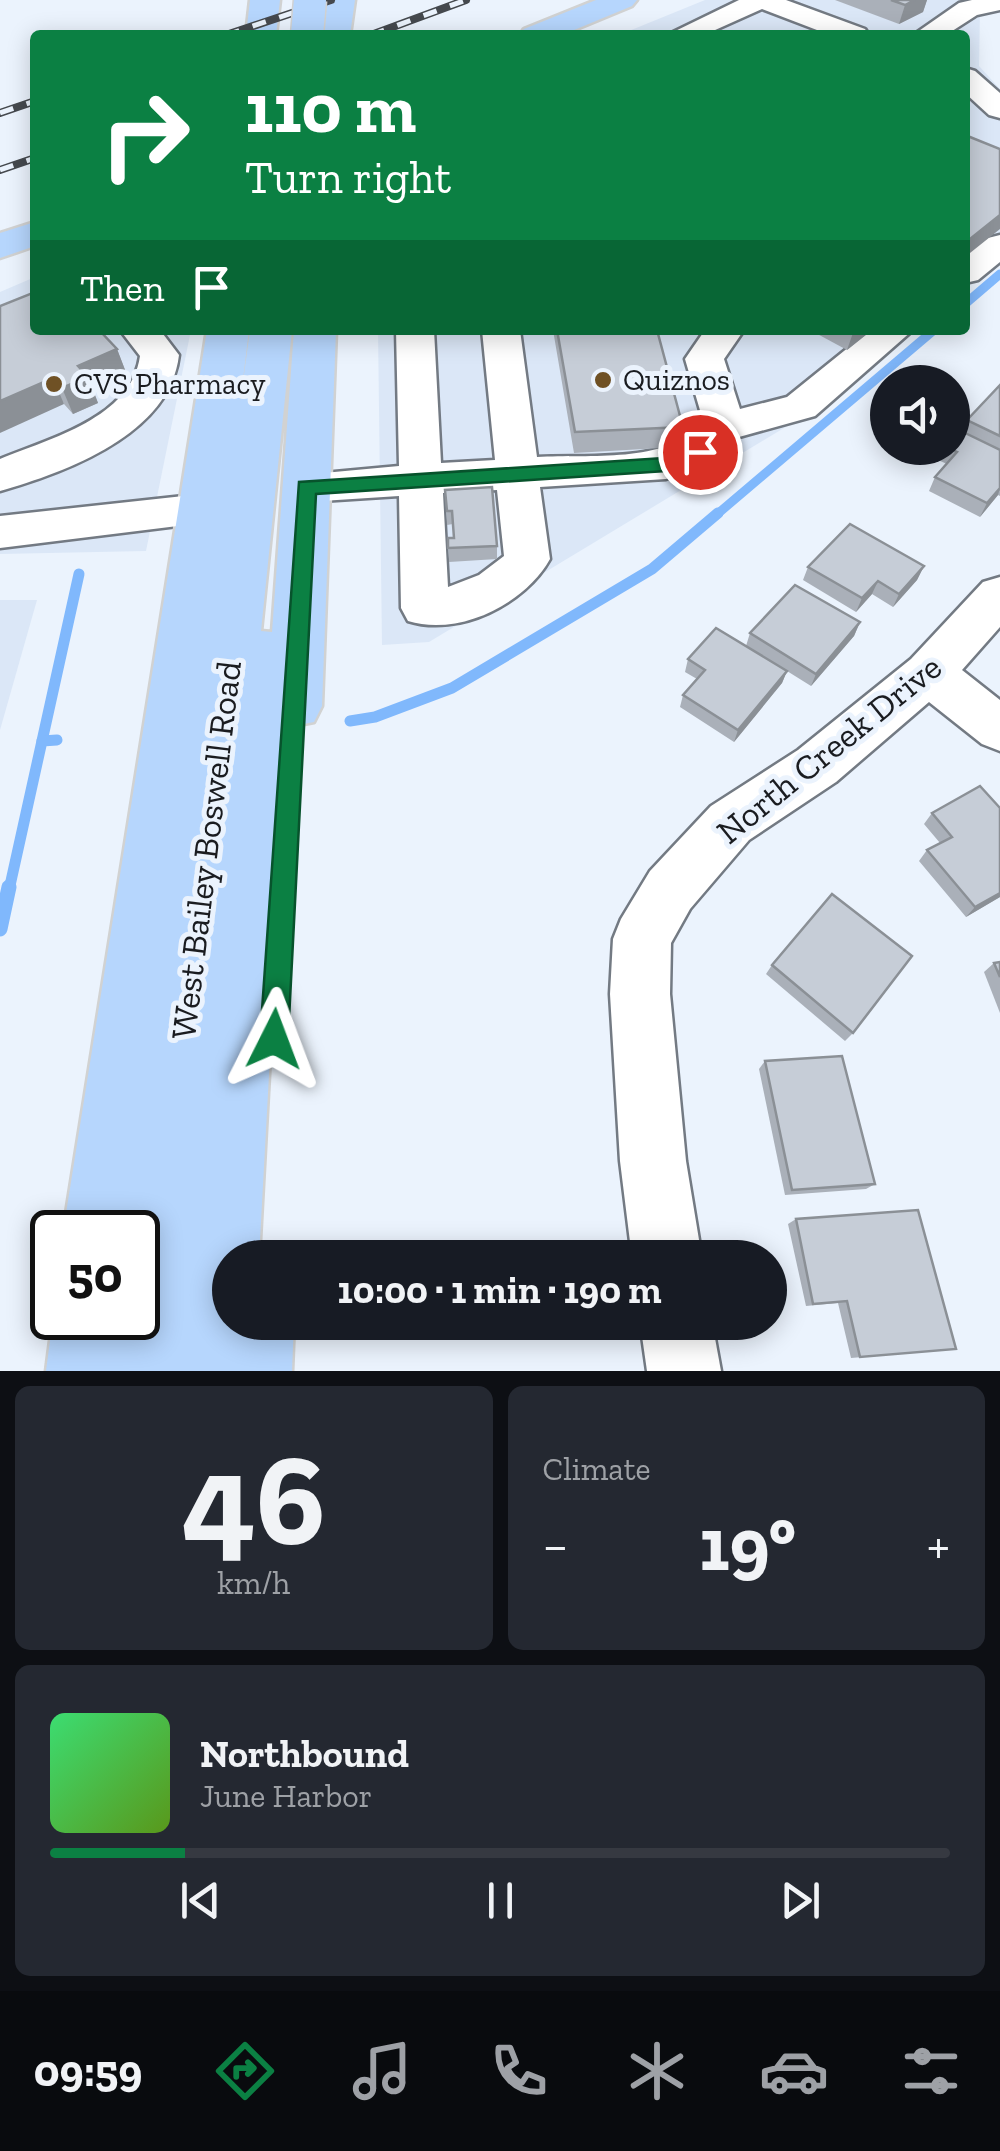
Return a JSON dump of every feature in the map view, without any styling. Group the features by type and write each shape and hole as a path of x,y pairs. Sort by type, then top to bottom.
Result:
{"main road":[{"path":"261,30 265,0"},
{"path":"294,30 297,0"},
{"path":"310,0 330,28"},
{"path":"324,0 330,28"},
{"path":"547,30 622,0"},
{"path":"0,246 30,234"},
{"name":"West Bailey Boswell Road","path":"104,1210 227,335"},
{"name":"West Bailey Boswell Road","path":"213,1371 271,335"},
{"name":"West Bailey Boswell Road","path":"144,1371 257,558 293,335"},
{"name":"West Bailey Boswell Road","path":"261,1240 316,335"},
{"path":"86,1371 90,1340"},
{"path":"252,1371 254,1340"}],"street":[{"path":"692,30 761,0 842,30"},
{"path":"923,0 960,14"},
{"path":"936,30 960,14 1000,2"},
{"path":"720,18 752,29"},
{"path":"970,82 1000,109"},
{"path":"970,268 1000,245"},
{"path":"0,476 121,419 148,398 158,384 160,355 144,335"},
{"path":"415,335 425,608 455,607 515,577 527,559 514,472 501,335"},
{"path":"721,335 704,359 725,427"},
{"path":"306,487 666,464 700,452 725,427 801,407 888,335"},
{"path":"0,532 202,510"},
{"name":"North Creek Drive","path":"664,1240 653,1160 640,994 642,939 670,890 730,823 817,766 929,674 1000,594"},
{"path":"929,674 1000,728"},
{"path":"679,1340 684,1371"}],"shaded area":[{"path":"705,0 1000,0 980,11 979,66 1000,89 1000,253 970,277 970,30 631,30"},
{"path":"30,279 30,335 190,335 146,551 0,554 0,292"},
{"path":"378,335 899,335 794,422 429,642 382,645"},
{"path":"0,600 37,600 0,730"}],"building":[{"path":"970,137 1000,149 1000,215 970,239"},
{"path":"30,294 30,335 104,335 117,349 78,366 88,377 62,388 53,378 0,401 0,306"},
{"path":"558,335 658,335 683,427 575,432"},
{"path":"1000,385 1000,436 970,421"},
{"path":"970,435 1000,450 1000,488 987,503 935,477 946,465 970,465"},
{"path":"492,487 497,546 448,548 448,538 454,538 452,511 447,511 445,490"},
{"path":"850,524 924,566 899,594 878,581 862,598 808,567"},
{"path":"795,585 860,622 816,674 750,633"},
{"path":"716,628 787,671 738,730 683,695 705,670 688,659"},
{"path":"980,786 1000,808 1000,893 975,907 927,850 952,837 932,813"},
{"path":"832,894 912,956 853,1033 772,965"},
{"path":"842,1056 875,1184 792,1190 765,1061"},
{"path":"918,1210 956,1349 860,1357 847,1301 813,1304 796,1219"}],"waterway":[{"path":"970,300 1000,274"},
{"path":"715,516 928,335"},
{"path":"350,721 375,717 452,688 652,569 718,513"},
{"path":"42,741 79,574"},
{"path":"42,741 57,740"},
{"path":"9,890 42,741"},
{"path":"0,929 9,887"}],"railway":[{"path":"241,30 331,0"},
{"path":"385,30 466,0"},
{"path":"0,113 30,103"},
{"path":"0,170 30,160"}],"place":[{"name":"Quiznos","path":"603,380"},
{"name":"CVS Pharmacy","path":"54,384"}],"route":[{"path":"274,1039 306,487 666,464 700,452"}]}
